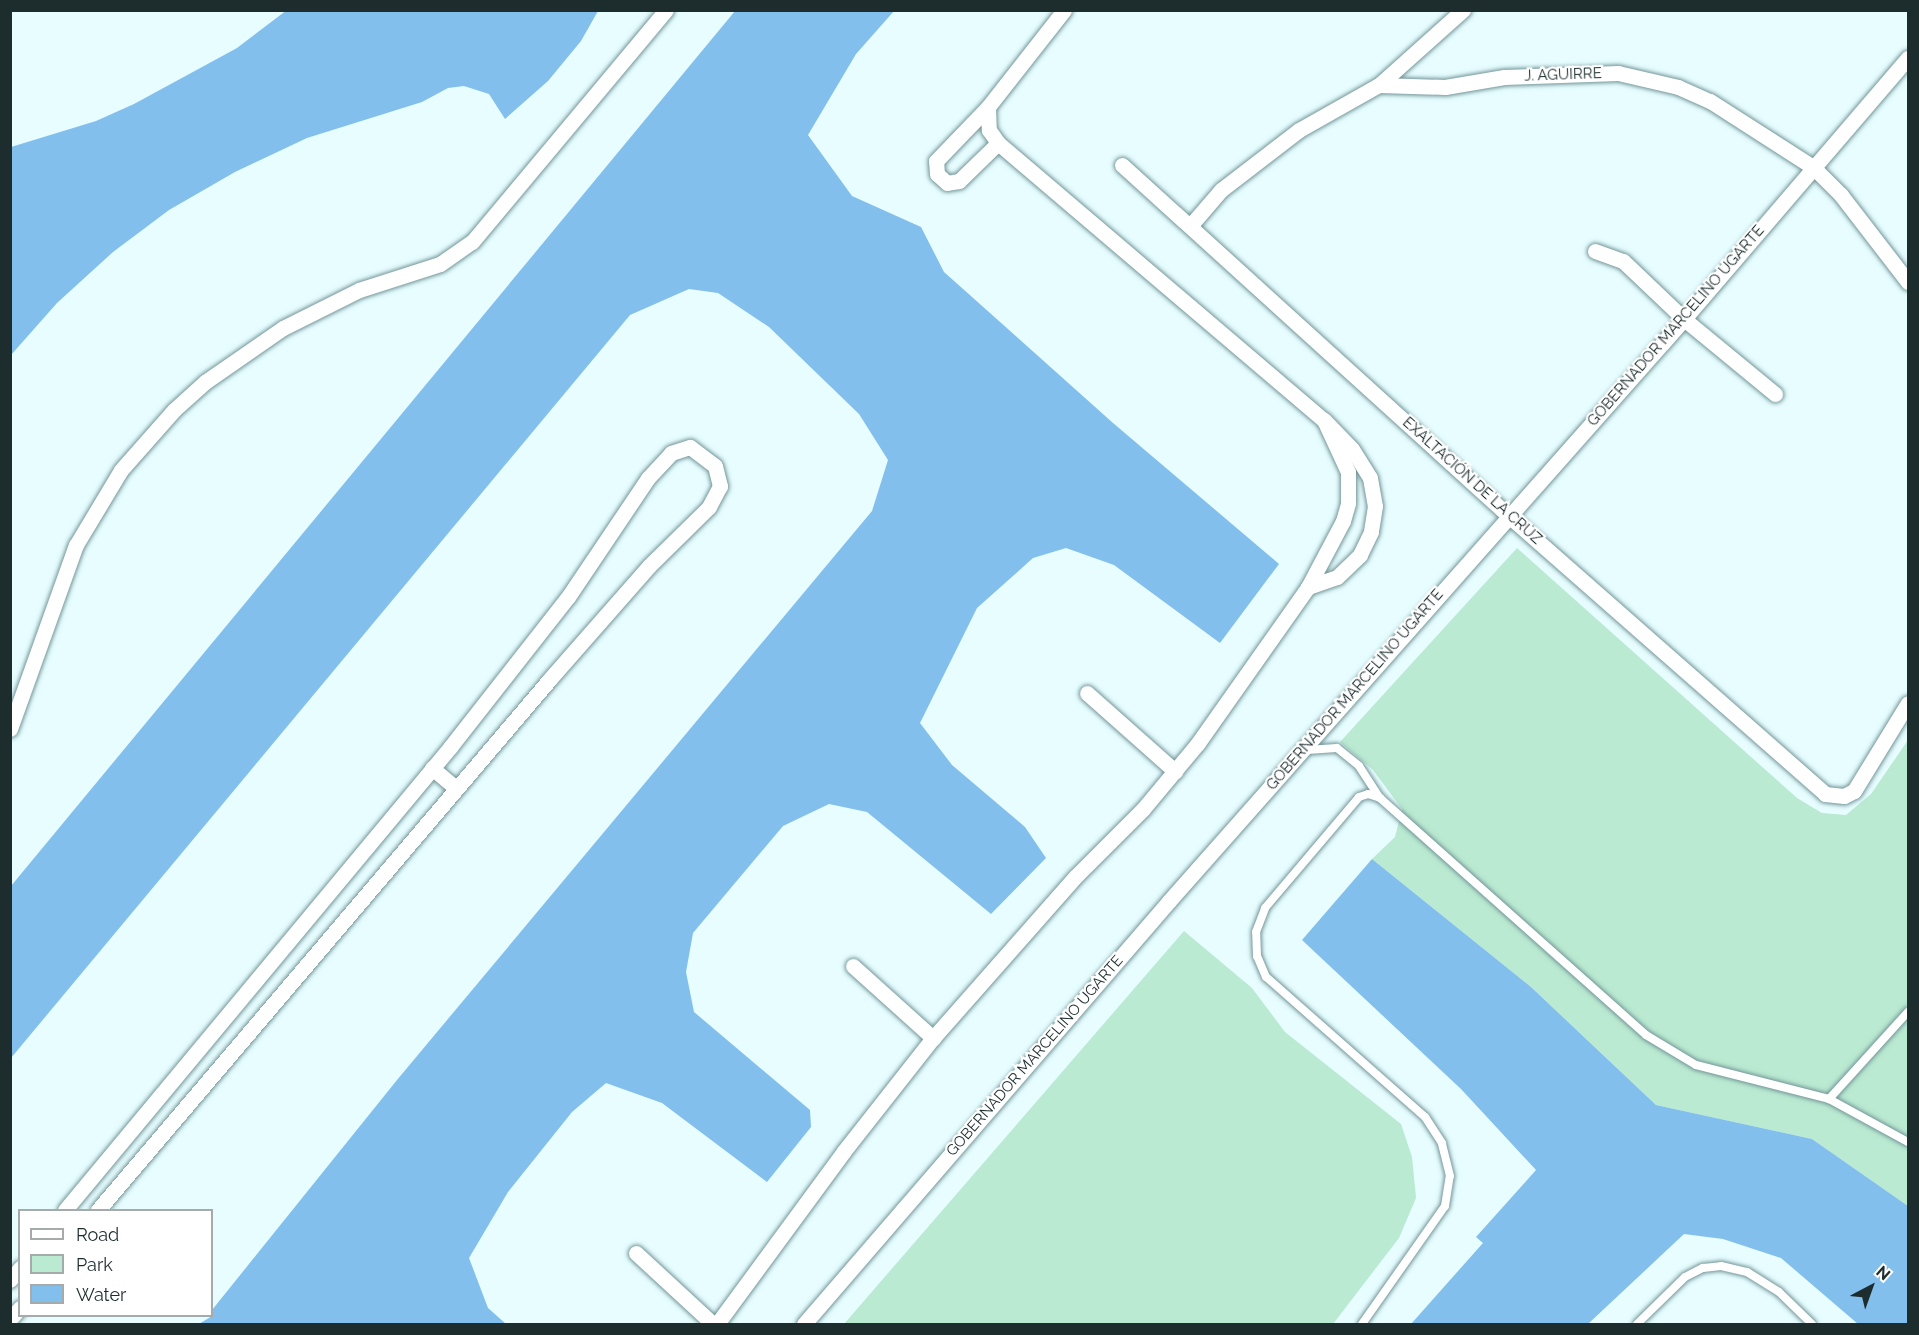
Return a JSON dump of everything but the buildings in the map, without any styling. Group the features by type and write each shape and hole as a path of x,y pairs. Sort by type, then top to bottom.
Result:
{"street":[{"path":"10,729 76,545 121,470 168,417 205,382 283,328 359,290 440,264 472,242 666,10"},
{"path":"998,143 959,181 947,183 937,174 936,161 988,107 1064,10"},
{"path":"1190,226 1221,190 1290,137 1378,85 1463,10"},
{"name":"GOBERNADOR MARCELINO UGARTE","path":"804,1324 1300,752 1684,320 1908,58"},
{"name":"J. AGUIRRE","path":"1378,85 1445,87 1504,77 1618,73 1678,87 1710,101 1813,167 1849,204 1908,282"},
{"path":"988,107 989,130 998,143 1324,420 1353,449 1370,478 1375,506 1371,532 1360,555 1337,577 1308,587"},
{"name":"EXALTACIÓN DE LA CRUZ","path":"1122,165 1509,516 1826,794 1844,796 1854,791 1908,702"},
{"path":"1595,251 1623,261 1684,320 1774,394"},
{"path":"717,1324 844,1151 933,1038 1076,876 1143,809 1175,771 1308,587 1343,521 1348,503 1348,472 1324,420"},
{"path":"66,1209 432,768 568,597 648,478 671,453 690,447 715,466 720,486 709,507 649,566 456,788 99,1209"},
{"path":"1087,693 1175,771"},
{"path":"432,768 456,788"},
{"path":"853,966 933,1038"},
{"path":"162,1094 180,1113"},
{"path":"636,1253 713,1324"}],"lane":[{"path":"1300,752 1318,747 1336,748 1359,766 1380,798 1646,1035 1696,1065 1829,1100 1908,1142"},
{"path":"1362,1324 1445,1206 1450,1176 1442,1143 1425,1117 1266,977 1257,956 1256,932 1265,908 1351,805 1368,794 1380,798"},
{"path":"1829,1100 1908,1012"},
{"path":"1637,1324 1685,1277 1703,1268 1721,1266 1747,1272 1779,1292 1812,1324"}],"green space":[{"path":"1517,548 1797,798 1822,813 1846,815 1871,794 1908,740 1908,1206 1812,1139 1656,1105 1531,987 1372,859 1395,837 1402,809 1373,770 1340,742"},
{"path":"1184,931 1252,988 1285,1032 1401,1124 1412,1157 1416,1198 1399,1238 1333,1324 844,1324"}],"water":[{"path":"287,10 598,11 581,41 548,81 505,119 489,94 464,86 448,88 422,102 307,138 235,172 169,210 113,252 57,303 11,355 11,147 96,121 134,104 237,48"},
{"path":"735,11 894,11 856,54 808,135 852,196 921,227 944,272 1113,423 1279,564 1220,643 1114,565 1066,548 1033,558 977,608 920,723 952,765 1025,827 1046,858 991,914 867,812 829,804 783,826 693,933 686,972 694,1012 810,1110 811,1127 767,1182 662,1103 606,1083 572,1112 508,1192 469,1258 488,1308 506,1324 199,1324 213,1317 213,1309 397,1080 872,511 888,460 859,414 769,327 718,293 689,289 630,315 11,1058 11,886"},
{"path":"1372,859 1531,987 1656,1105 1812,1139 1908,1206 1908,1324 1858,1324 1781,1258 1723,1239 1684,1234 1588,1324 1411,1324 1483,1243 1476,1237 1536,1170 1461,1089 1302,940"}]}
